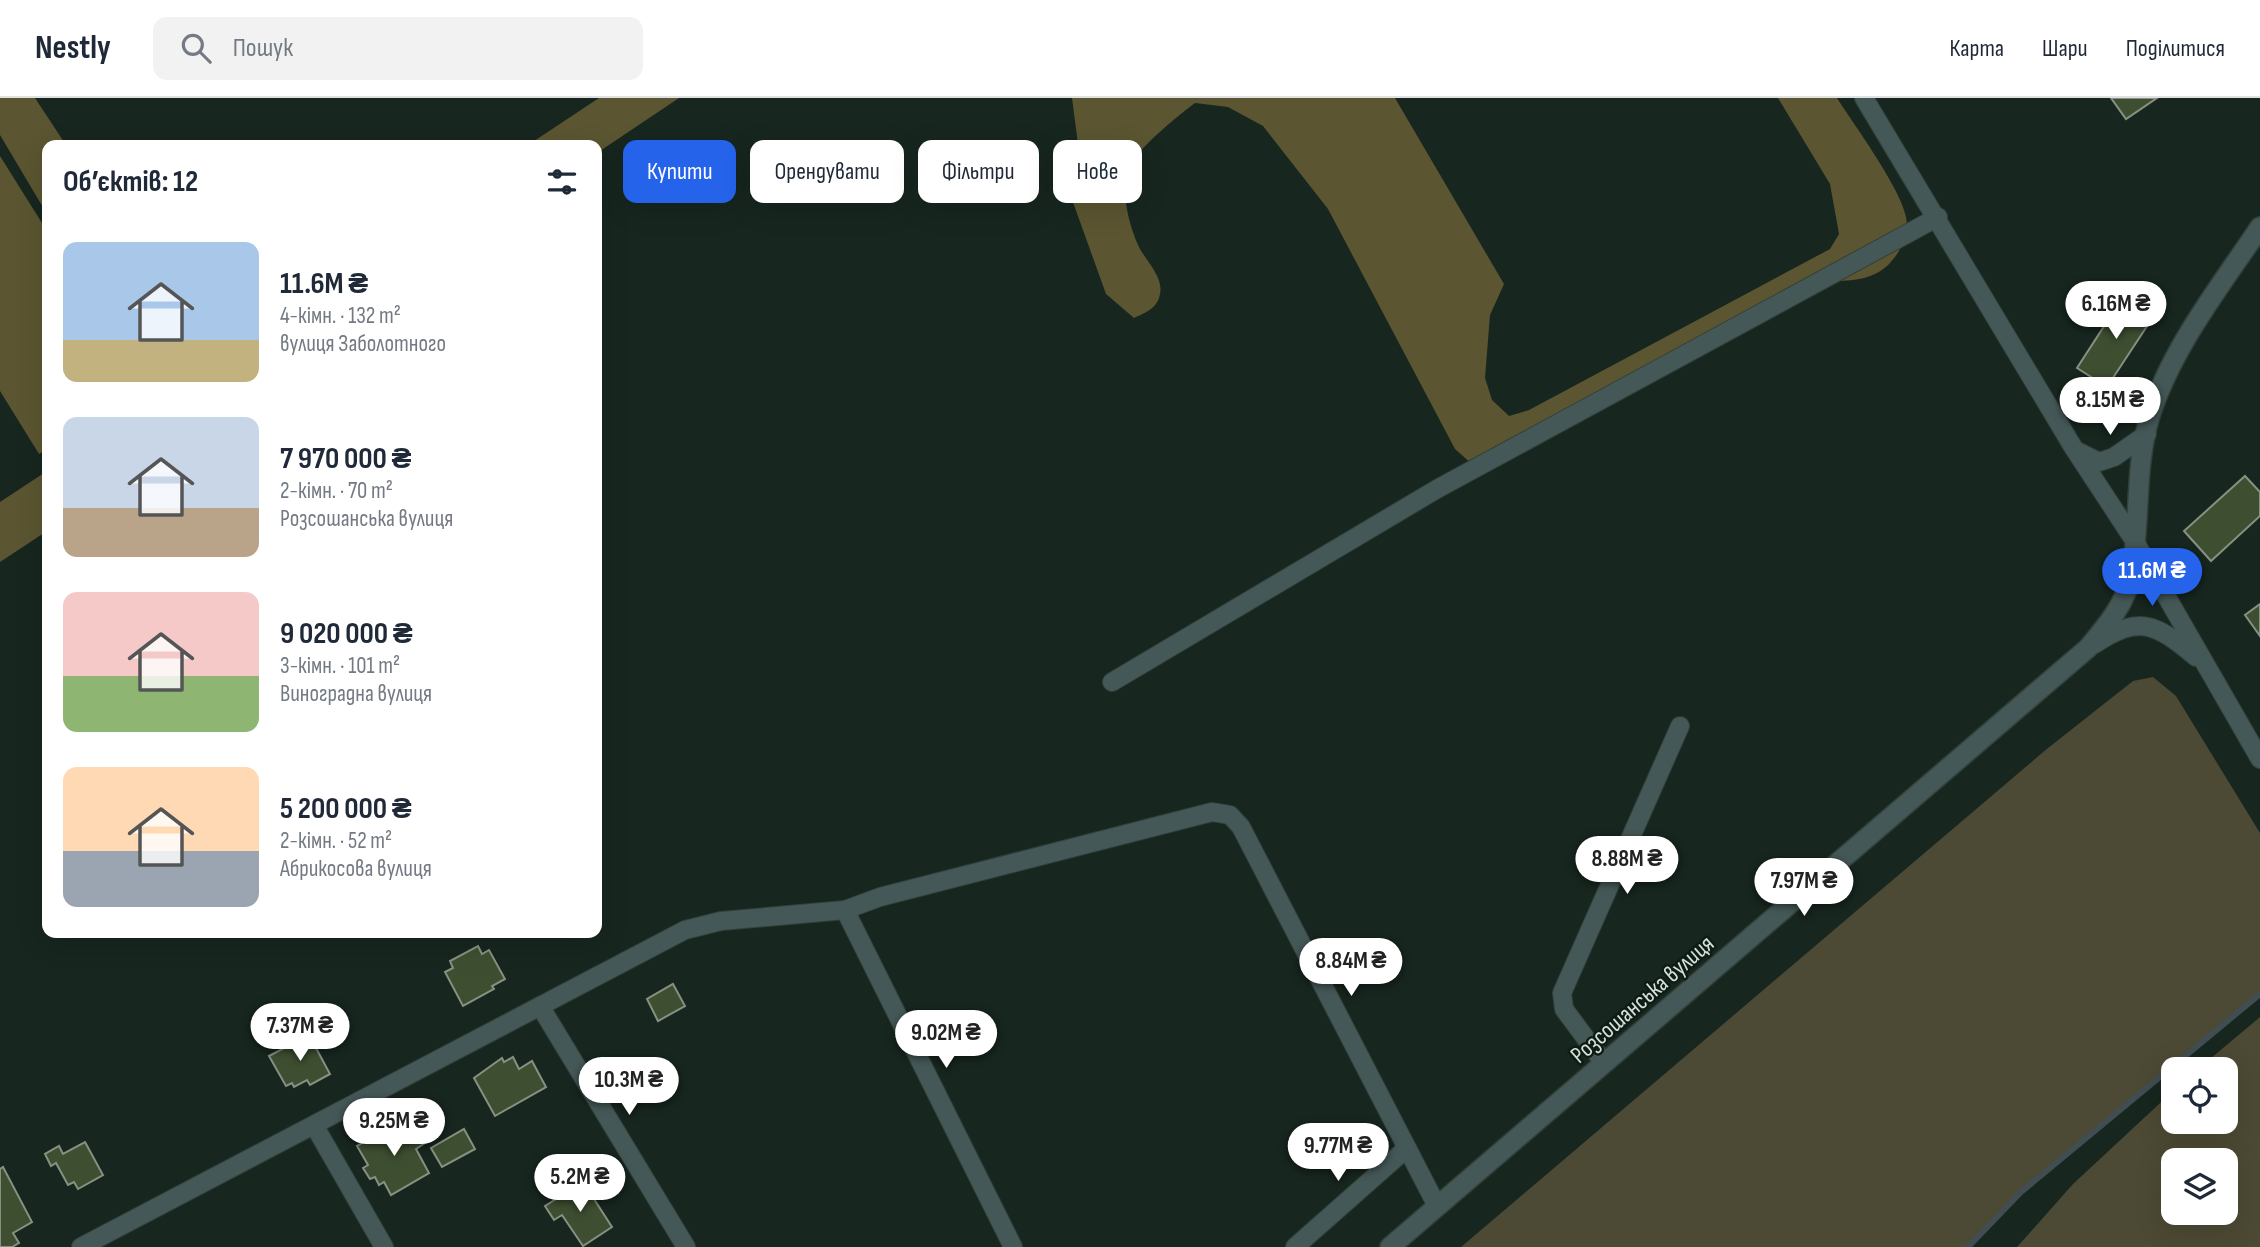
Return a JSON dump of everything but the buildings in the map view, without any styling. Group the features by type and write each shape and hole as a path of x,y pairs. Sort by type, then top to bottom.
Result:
{"street":[{"path":"1864,98 1938,217 2073,447 2134,540 2260,759"},
{"path":"1112,682 1437,489 1938,217"},
{"name":"Розсошанська вулиця","path":"1390,1247 2088,648 2104,629 2132,576 2150,417 2168,372 2189,333 2260,227"},
{"path":"2073,447 2085,457 2099,462 2114,457 2147,434"},
{"path":"2088,648 2115,631 2141,625 2176,640 2206,666"},
{"path":"1604,1063 1564,1009 1562,993 1681,726"},
{"path":"80,1247 685,930 721,921 845,910 880,897 1213,813 1230,815 1241,827 1437,1206"},
{"path":"845,910 1013,1247"},
{"path":"540,1006 686,1247"},
{"path":"314,1125 384,1247"},
{"path":"1295,1247 1407,1148"}],"shaded area":[{"path":"0,98 35,98 63,140 42,140 42,206 0,135"},
{"path":"599,98 679,98 602,150 602,140 536,140"},
{"path":"1072,98 1395,98 1504,284 1490,315 1485,378 1492,400 1509,416 1529,410 1830,249 1839,234 1830,184 1778,98 1837,98 1889,179 1905,212 1907,230 1897,254 1878,272 1858,279 1836,281 1498,467 1473,465 1455,449 1328,209 1263,126 1228,107 1195,103 1142,150 1142,140 1077,140"},
{"path":"0,156 42,223 42,452 39,454 0,391"},
{"path":"1073,203 1126,203 1138,245 1159,281 1159,299 1147,312 1134,318 1106,294"},
{"path":"42,474 42,534 0,562 0,502"},
{"path":"2153,677 2176,696 2260,833 2260,994 2184,1057 2161,1057 2161,1076 2021,1192 1968,1247 1461,1247 2048,748 2133,681"},
{"path":"2260,1017 2260,1247 2017,1247 2073,1184 2161,1102 2161,1134 2238,1134 2238,1057 2212,1057"}],"waterway":[{"path":"1968,1247 2021,1192 2260,994"}]}
